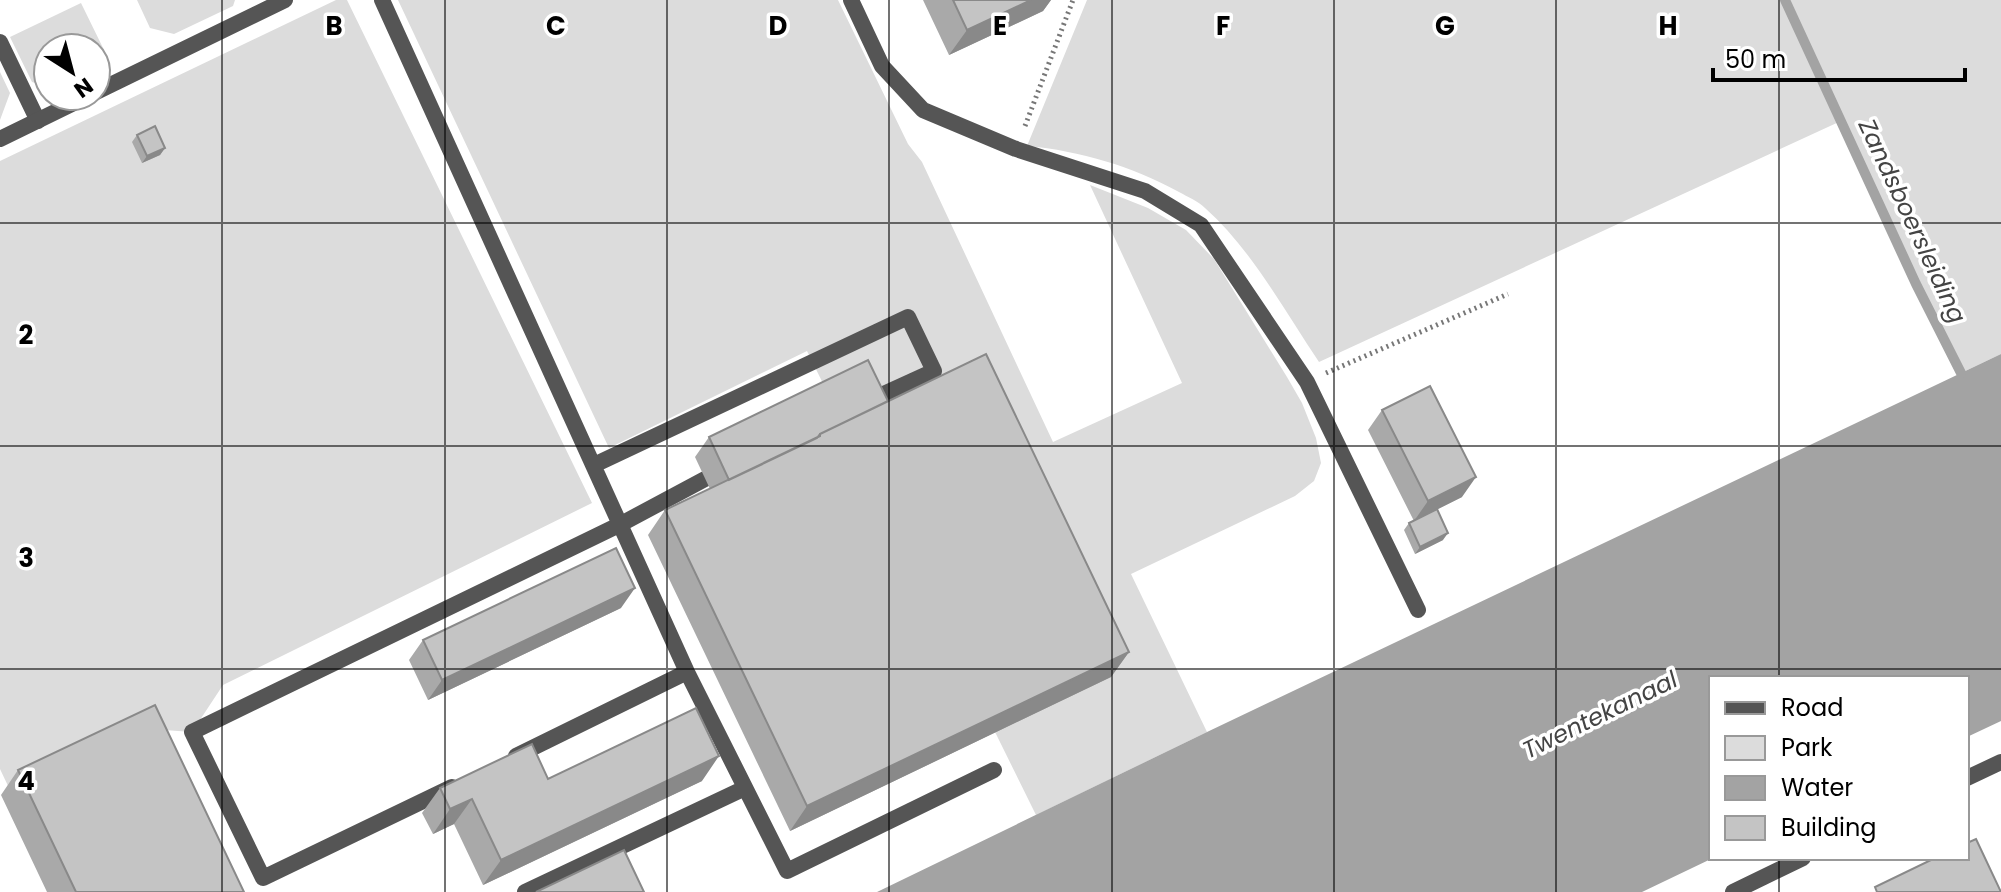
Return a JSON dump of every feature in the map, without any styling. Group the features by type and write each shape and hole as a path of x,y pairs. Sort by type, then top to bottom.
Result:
{"street":[{"path":"112,84 285,0"},
{"path":"382,0 687,672 787,871 994,770"},
{"path":"851,0 882,66 923,110 1016,149 1145,191 1201,225 1307,382 1418,610"},
{"path":"0,42 38,121"},
{"path":"0,139 56,112"},
{"path":"594,465 908,317 934,371 865,403"},
{"path":"461,782 265,885 192,732 621,524 705,479"},
{"path":"504,762 687,672"},
{"path":"1969,777 2001,762"},
{"path":"525,892 745,788"},
{"path":"1733,892 1799,860"}],"path":[{"path":"1016,149 1073,0"},
{"path":"1307,382 1508,294"}],"green space":[{"path":"137,0 235,0 233,6 174,34 150,28"},
{"path":"336,0 347,0 592,503 223,685 192,732 136,728 9,788 0,769 0,161 102,112 112,112 112,107"},
{"path":"398,0 838,0 908,144 922,162 1053,442 1182,383 1090,185 1148,208 1186,230 1214,259 1287,377 1316,438 1321,463 1314,481 1295,496 1131,574 1207,732 1036,815 807,351 609,448"},
{"path":"1087,0 2001,0 2001,354 1961,373 1841,121 1319,362 1238,242 1199,203 1124,167 1086,156 1027,146"},
{"path":"81,3 95,32 32,32 32,82 10,37"},
{"path":"0,72 10,93 0,120"}],"water":[{"name":"Twentekanaal","path":"2001,354 2001,721 1969,736 1969,676 1709,676 1709,860 1642,892 877,892"}],"building":[{"path":"953,0 1031,0 967,30"},
{"path":"155,126 165,148 147,156 137,135"},
{"path":"986,354 1129,652 807,806 665,510"},
{"path":"868,360 888,401 729,480 709,437"},
{"path":"1430,386 1476,477 1428,501 1382,410"},
{"path":"1437,509 1448,533 1420,547 1409,523"},
{"path":"616,548 635,588 442,680 423,640"},
{"path":"155,705 244,892 76,892 18,770"},
{"path":"696,708 719,756 501,860 472,799 450,809 440,788 532,744 548,779"},
{"path":"1976,839 2001,892 1877,892 1875,887 1931,860 1969,860 1969,842"},
{"path":"624,850 644,892 536,892"}],"waterway":[{"name":"Zandsboersleiding","path":"1785,0 1916,284 1961,373"}]}
